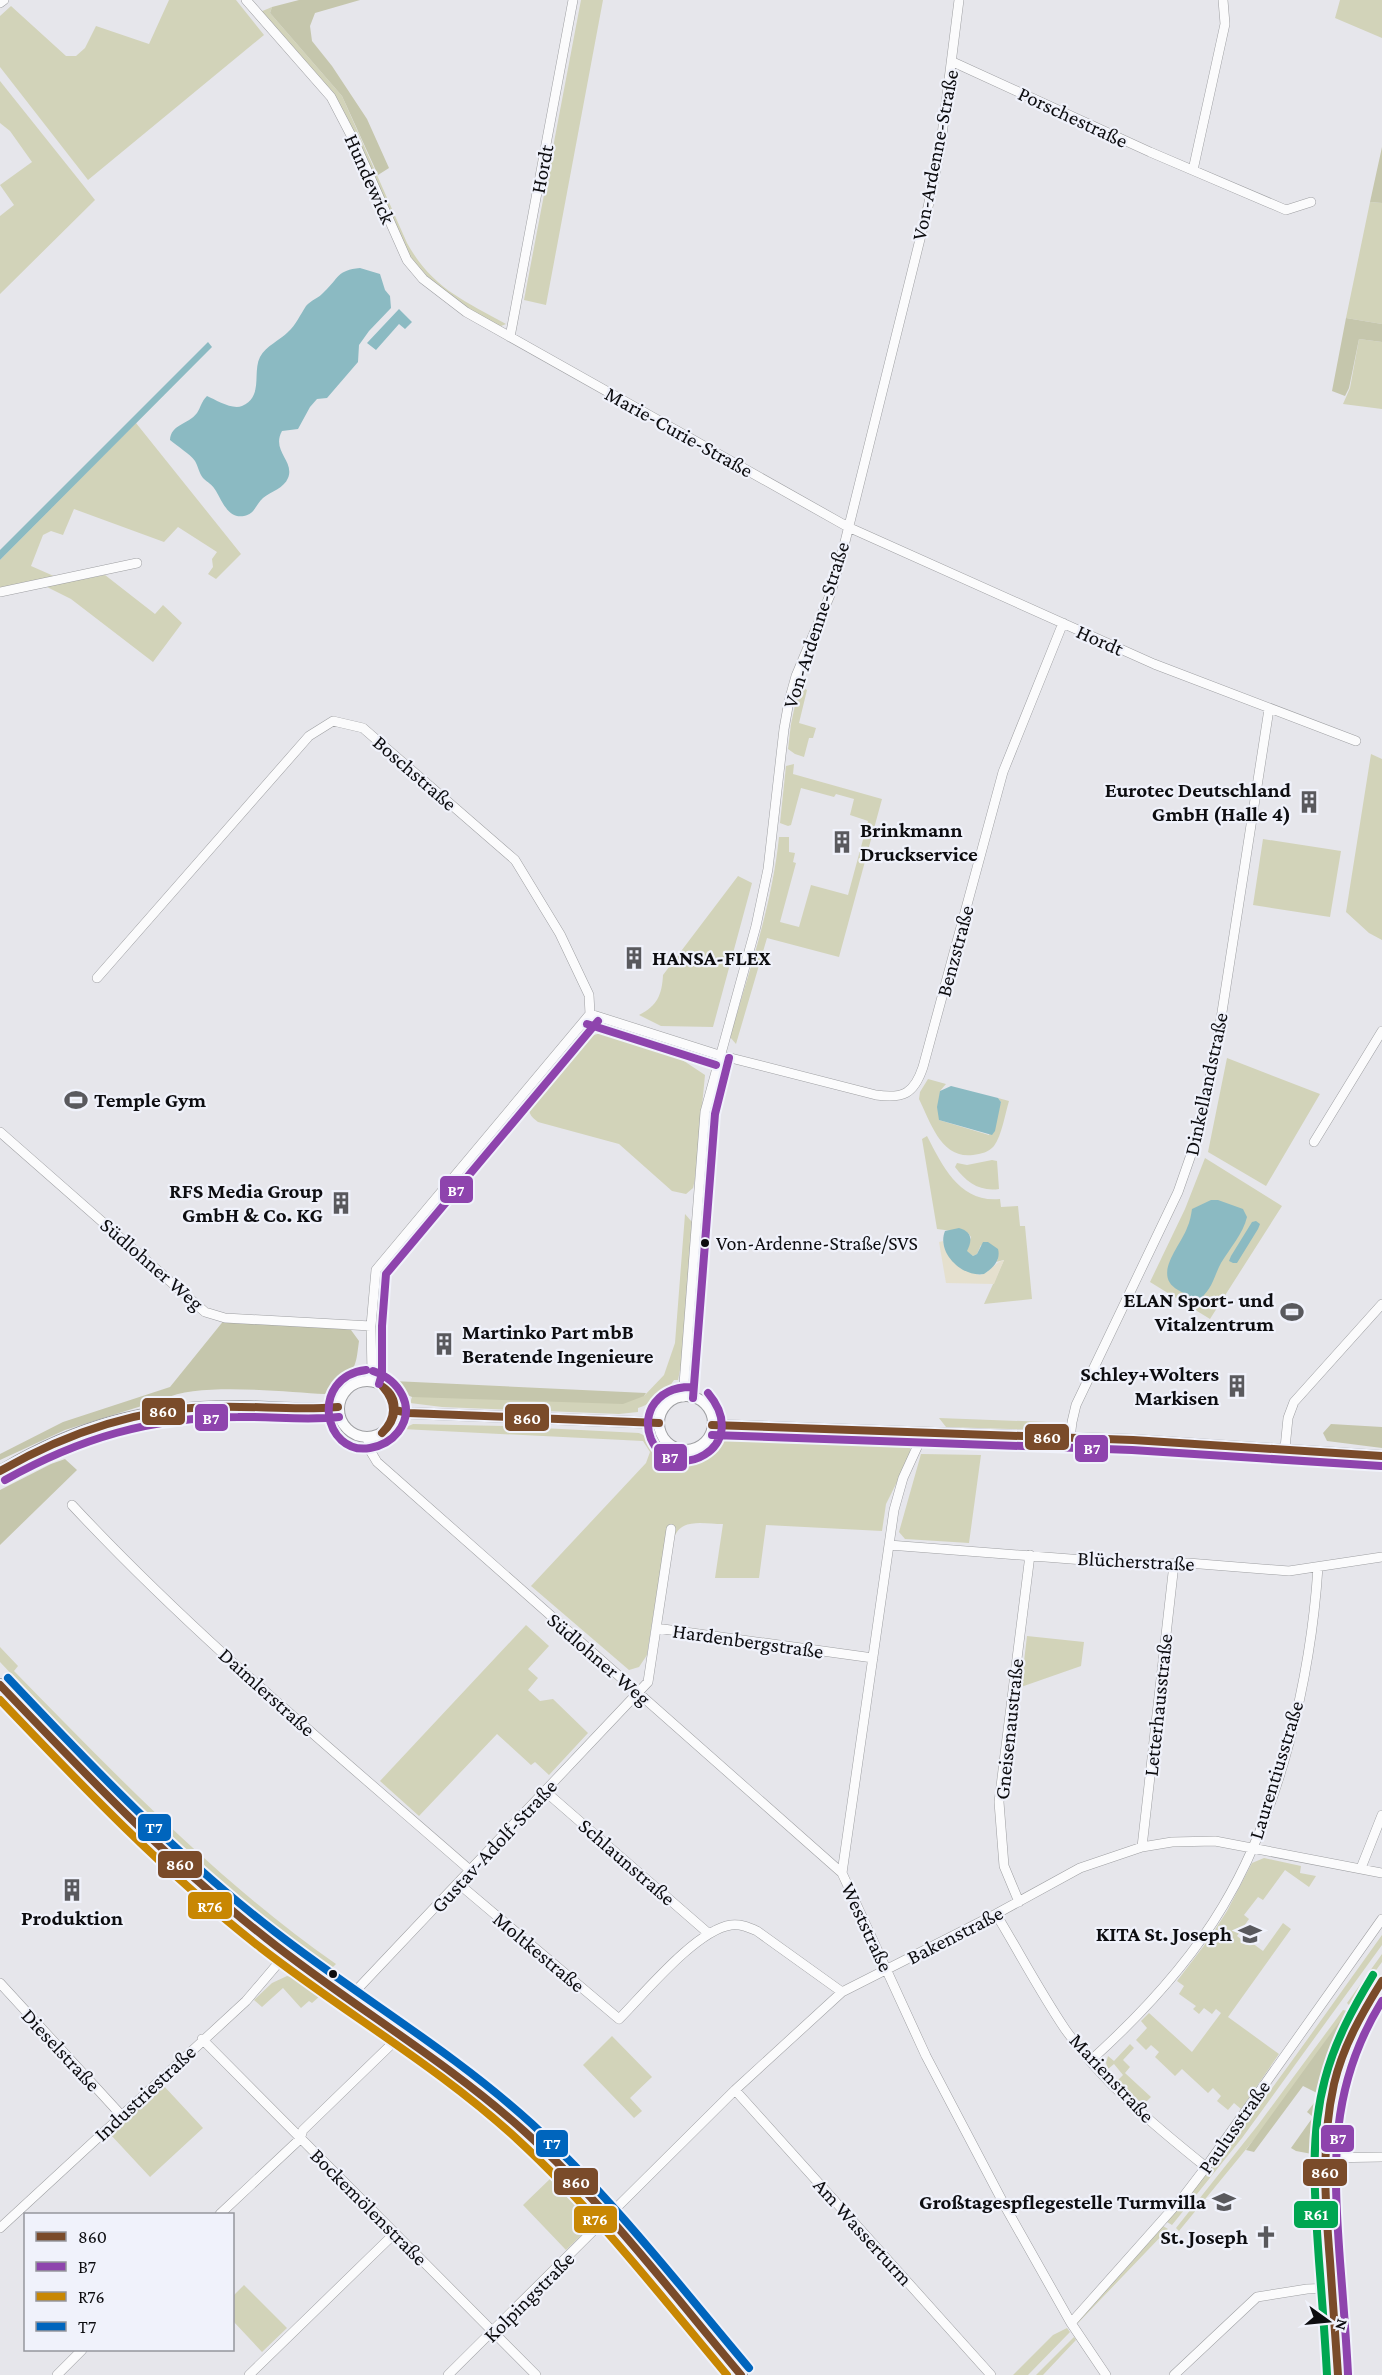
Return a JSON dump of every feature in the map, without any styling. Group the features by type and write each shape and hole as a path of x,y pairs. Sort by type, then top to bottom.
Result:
{"main road":[{"path":"0,1685 156,1844 234,1914 286,1954 470,2085 523,2129 577,2181 741,2375"}],"street":[{"path":"0,3 4,0"},
{"name":"Hundewick","path":"246,0 331,97 355,143 407,260 434,289 466,312 510,337"},
{"name":"Hordt","path":"510,337 573,0"},
{"name":"Von-Ardenne-Straße","path":"683,1396 705,1112 756,926 768,869 789,701 796,676 830,595 928,207 940,151 960,0"},
{"path":"1193,170 1225,24 1223,0"},
{"name":"Porschestraße","path":"953,62 1286,210 1311,201"},
{"name":"Marie-Curie-Straße","path":"510,337 848,527"},
{"name":"Hordt","path":"848,527 1154,664 1356,741"},
{"path":"0,592 137,563"},
{"name":"Benzstraße","path":"719,1055 876,1095 902,1096 912,1089 923,1067 1003,772 1063,623"},
{"name":"Dinkellandstraße","path":"1070,1438 1076,1405 1178,1192 1200,1129 1220,1025 1269,709"},
{"name":"Boschstraße","path":"97,978 309,736 333,721 363,728 515,860 560,933 589,995 590,1014"},
{"path":"369,1380 372,1373 370,1326 376,1270 590,1014 719,1055"},
{"path":"1314,1142 1382,1031"},
{"name":"Südlohner Weg","path":"0,1132 206,1312 225,1318 370,1326"},
{"path":"1285,1448 1288,1418 1294,1402 1382,1304"},
{"path":"369,1380 379,1383 388,1390 395,1410 393,1420 387,1429 378,1435 358,1436 345,1427 339,1417 338,1407 345,1391 351,1385 369,1380"},
{"path":"683,1396 701,1401 711,1416 712,1425 707,1440 693,1449 685,1450 669,1445 664,1439 659,1424 663,1408 669,1402 683,1396"},
{"path":"0,1471 80,1432 155,1410 184,1406 338,1407"},
{"path":"395,1410 408,1413 659,1424"},
{"path":"712,1425 1070,1438 1285,1448 1382,1456"},
{"name":"Weststraße","path":"924,1432 903,1478 894,1510 842,1872 926,2056 990,2178 1071,2323 1106,2375"},
{"name":"Südlohner Weg","path":"367,1437 371,1452 377,1462 842,1872"},
{"name":"Daimlerstraße","path":"72,1505 108,1544 203,1635 471,1871"},
{"path":"656,1628 671,1529"},
{"name":"Blücherstraße","path":"889,1545 1030,1554 1148,1565 1188,1563 1289,1571 1382,1557"},
{"name":"Gneisenaustraße","path":"1020,1902 1004,1866 999,1802 1030,1554"},
{"name":"Letterhausstraße","path":"1142,1847 1174,1564"},
{"name":"Laurentiusstraße","path":"1090,2061 1126,2029 1182,1965 1224,1905 1253,1847 1280,1774 1300,1698 1316,1610 1318,1567"},
{"name":"Hardenbergstraße","path":"638,1693 648,1682 656,1628 873,1658"},
{"name":"Gustav-Adolf-Straße","path":"349,1998 638,1693"},
{"name":"Schlaunstraße","path":"546,1792 708,1933"},
{"path":"1361,1868 1382,1815"},
{"name":"Bakenstraße","path":"609,2218 735,2090 842,1992 1020,1902 1080,1868 1142,1847 1172,1842 1215,1841 1382,1873"},
{"name":"Moltkestraße","path":"459,1884 619,2019 708,1933"},
{"name":"Marienstraße","path":"996,1914 1065,2028 1090,2061 1161,2131 1206,2168"},
{"name":"Paulusstraße","path":"1071,2323 1206,2168 1382,1919"},
{"path":"708,1933 730,1925 744,1925 757,1931 842,1992"},
{"name":"Industriestraße","path":"0,2228 202,2039 246,2001 286,1954"},
{"name":"Dieselstraße","path":"0,1983 122,2116"},
{"path":"1338,2375 1323,2158 1326,2119 1340,2062 1360,2015 1380,1987"},
{"path":"221,2213 300,2139 303,2130 401,2035"},
{"name":"Bockemölenstraße","path":"202,2039 536,2375"},
{"name":"Am Wasserturm","path":"735,2090 991,2375"},
{"path":"1323,2158 1382,2157"},
{"name":"Kolpingstraße","path":"448,2375 609,2218"},
{"path":"249,2375 395,2233"},
{"path":"1174,2375 1257,2296 1332,2288"},
{"path":"57,2375 80,2351"}],"green space":[{"path":"169,0 236,0 264,35 88,180 0,67 0,16 11,6 66,56 76,56 85,48 96,26 149,44"},
{"path":"299,0 360,0 315,13 310,26 312,41 332,66 367,119 389,168 378,175 342,96 270,13 272,7"},
{"path":"581,0 603,0 546,305 524,300"},
{"path":"1340,0 1382,0 1382,38 1335,18"},
{"path":"272,7 270,13 342,96 407,243 417,258 438,282 450,291 506,324 501,326 490,322 430,284 412,262 347,118 260,12"},
{"path":"0,81 95,200 0,294 0,216 14,205 0,185 32,162 10,131 0,123"},
{"path":"1382,147 1382,203 1370,202"},
{"path":"1370,202 1382,203 1382,324 1346,318"},
{"path":"1346,318 1382,324 1382,342 1359,339 1349,388 1345,396 1332,391"},
{"path":"1359,339 1382,342 1382,409 1343,404 1350,388"},
{"path":"136,423 241,554 216,579 208,574 213,567 212,559 217,552 178,527 164,542 74,509 63,535 51,531 43,535 31,566 56,577 0,590 0,560"},
{"path":"105,575 155,614 163,605 182,623 153,662 71,599 45,586"},
{"path":"799,686 807,690 799,723 816,728 813,738 809,738 804,757 788,749"},
{"path":"1371,754 1382,759 1382,940 1369,933 1346,912"},
{"path":"794,764 793,774 882,799 839,957 767,938 736,1044 730,1037 765,913 779,837 789,837 789,852 795,853 793,862 796,863 780,922 799,927 811,885 848,895 868,821 850,815 854,799 836,794 834,797 801,788 791,825 780,823 786,766"},
{"path":"1263,839 1341,851 1330,917 1253,905"},
{"path":"738,876 752,883 713,1027 661,1026 639,1015 654,1004 660,994 663,975"},
{"path":"611,1030 657,1043 705,1075 695,1179 693,1188 686,1194 672,1191 619,1144 538,1122 531,1115 529,1107 531,1100 587,1037"},
{"path":"1227,1058 1320,1094 1266,1186 1208,1152"},
{"path":"928,1079 946,1084 940,1091 939,1120 989,1135 1001,1102 998,1098 1009,1101 999,1136 992,1148 979,1154 962,1155 953,1151 938,1138 919,1099 920,1092"},
{"path":"927,1136 947,1171 964,1189 986,1199 1000,1199 1001,1207 1018,1206 1020,1226 1025,1226 1032,1299 984,1304 1004,1260 996,1262 998,1259 981,1245 977,1254 973,1256 966,1251 971,1237 968,1233 937,1229 922,1139"},
{"path":"1205,1158 1282,1206 1210,1319 1150,1282 1185,1209"},
{"path":"997,1161 999,1189 992,1190 974,1185 955,1167 957,1163 967,1165"},
{"path":"685,1214 692,1222 678,1380 674,1380 653,1401 638,1408 638,1412 619,1414 442,1407 410,1403 412,1397 644,1396 664,1375 675,1343"},
{"path":"225,1319 351,1330 359,1341 355,1365 346,1378 325,1394 219,1389 179,1394 65,1430 0,1460 0,1454 63,1422 170,1387"},
{"path":"393,1381 646,1393 644,1396 623,1404 412,1397 403,1393"},
{"path":"939,1418 1047,1422 1039,1430 946,1427"},
{"path":"413,1424 639,1433 665,1453 679,1460 699,1456 723,1439 910,1444 911,1454 886,1504 882,1531 766,1525 759,1578 715,1578 723,1524 688,1524 677,1531 674,1538 676,1528 667,1528 647,1655 639,1667 629,1670 531,1586 646,1463 650,1452 643,1441 402,1429"},
{"path":"1331,1424 1382,1427 1382,1448 1327,1441 1323,1433"},
{"path":"921,1454 981,1455 969,1543 905,1539 899,1532"},
{"path":"65,1459 77,1470 0,1545 0,1490"},
{"path":"526,1625 549,1646 528,1669 538,1678 528,1690 540,1701 553,1699 588,1733 549,1775 535,1762 531,1765 497,1734 419,1816 380,1781"},
{"path":"1027,1636 1084,1642 1081,1666 1021,1687"},
{"path":"0,1647 18,1666 14,1671 168,1825 249,1897 336,1964 332,1968 283,1933 179,1844 101,1768 0,1662"},
{"path":"1264,1858 1301,1866 1300,1873 1316,1876 1309,1887 1285,1870 1263,1900 1258,1897 1244,1915 1249,1919 1237,1936 1246,1943 1248,1940 1263,1951 1283,1923 1291,1929 1228,2017 1279,2054 1241,2109 1234,2103 1228,2110 1217,2101 1221,2096 1213,2088 1208,2093 1182,2069 1175,2076 1155,2057 1159,2052 1151,2045 1146,2050 1136,2040 1147,2028 1141,2021 1149,2013 1192,2052 1221,2013 1216,2009 1212,2014 1204,2008 1199,2014 1193,2009 1196,2006 1179,1994 1184,1986 1177,1981 1227,1911 1252,1863"},
{"path":"1382,1935 1382,1945 1242,2138 1172,2225 1167,2222 1251,2117"},
{"path":"1382,1954 1382,1962 1350,2006 1347,2003"},
{"path":"287,1976 320,1996 301,2008 283,1988 262,2007 254,2000 272,1983"},
{"path":"1343,2010 1347,2011 1270,2120 1179,2231 1176,2228 1258,2125"},
{"path":"1347,2011 1319,2094 1303,2086 1254,2152 1246,2150"},
{"path":"612,2036 652,2077 630,2098 642,2111 634,2118 583,2065"},
{"path":"1130,2044 1134,2048 1123,2060 1130,2067 1125,2073 1151,2097 1143,2105 1118,2080 1123,2075 1114,2064 1108,2069 1106,2063 1108,2056 1114,2061"},
{"path":"163,2085 203,2128 150,2177 110,2134"},
{"path":"1314,2103 1317,2103 1313,2122 1312,2154 1296,2151 1291,2148 1313,2117 1307,2112"},
{"path":"552,2177 594,2223 566,2250 523,2205"},
{"path":"1163,2226 1168,2229 1078,2323 1076,2319 1123,2272"},
{"path":"244,2285 287,2328 262,2352 234,2322 234,2295"},
{"path":"1067,2328 1070,2332 1028,2375 1013,2375 1053,2335"},
{"path":"1074,2337 1076,2340 1043,2375 1036,2375"}],"sand":[{"path":"943,1241 951,1258 979,1275 1004,1260 994,1284 946,1283 939,1242"}],"water":[{"path":"360,268 380,274 385,290 390,296 391,308 359,345 358,362 327,398 317,399 298,429 282,431 279,444 288,466 286,481 281,487 263,498 251,513 244,516 234,515 200,474 193,458 170,440 173,431 197,413 207,396 234,407 249,402 255,390 258,363 263,353 291,329 306,306 322,294 342,273"},
{"path":"399,309 412,322 405,329 399,324 376,350 367,343"},
{"path":"208,342 212,347 0,560 0,550"},
{"path":"951,1086 998,1098 1001,1102 995,1131 992,1135 939,1120 937,1107 940,1091"},
{"path":"1211,1200 1218,1200 1243,1209 1247,1217 1243,1229 1221,1263 1211,1286 1200,1299 1178,1290 1167,1277 1170,1260 1184,1236 1192,1209"},
{"path":"1256,1221 1260,1224 1258,1229 1237,1263 1229,1261 1252,1222"},
{"path":"959,1228 969,1234 970,1244 967,1251 973,1256 977,1254 983,1242 988,1242 998,1249 996,1263 984,1274 968,1272 960,1268 944,1248 945,1231"}],"transit line":[{"name":"B7","path":"379,1384 382,1374 382,1326 386,1274 598,1021"},
{"name":"B7","path":"587,1024 716,1065"},
{"name":"B7","path":"693,1398 715,1114 729,1058"},
{"name":"B7","path":"366,1370 348,1376 336,1386 330,1400 329,1415 333,1429 342,1440 354,1447 370,1448 386,1443 398,1432 406,1413 405,1404 397,1388 391,1381 373,1371"},
{"name":"860","path":"382,1433 390,1422 393,1410 390,1398 383,1387"},
{"name":"860","path":"382,1433 391,1422 394,1410 392,1397 383,1387"},
{"name":"B7","path":"691,1387 674,1389 664,1394 652,1407 649,1415 648,1427 651,1439 661,1453 675,1460 690,1460 705,1455 716,1444 721,1430 720,1413 708,1393"},
{"name":"860","path":"0,1471 75,1435 127,1418 209,1407 338,1407"},
{"name":"860","path":"395,1410 408,1413 659,1423"},
{"name":"B7","path":"5,1480 61,1452 146,1426 206,1418 314,1419 339,1417"},
{"name":"860","path":"712,1425 1133,1440 1382,1456"},
{"name":"B7","path":"712,1435 1132,1450 1381,1466"},
{"name":"T7","path":"8,1678 136,1810 238,1902 306,1955 470,2072 532,2124 617,2212 749,2368"},
{"name":"860","path":"0,1685 128,1816 230,1909 298,1963 462,2080 524,2131 610,2218 741,2375"},
{"name":"R76","path":"0,1700 126,1829 226,1920 293,1972 456,2088 518,2140 600,2224 727,2375"},
{"name":"R61","path":"1327,2375 1314,2170 1317,2124 1325,2079 1334,2051 1373,1975"},
{"name":"860","path":"1338,2375 1328,2239 1327,2128 1334,2084 1342,2056 1360,2018 1382,1981"},
{"name":"B7","path":"1348,2374 1336,2192 1338,2127 1352,2064 1382,2001"}],"place":[{"name":"Eurotec Deutschland GmbH (Halle 4)","path":"1309,802"},
{"name":"Brinkmann Druckservice","path":"842,842"},
{"name":"HANSA-FLEX","path":"634,958"},
{"name":"Temple Gym","path":"76,1100"},
{"name":"RFS Media Group GmbH & Co. KG","path":"341,1203"},
{"name":"Von-Ardenne-Straße/SVS","path":"705,1243"},
{"name":"ELAN Sport- und Vitalzentrum","path":"1292,1312"},
{"name":"Martinko Part mbB Beratende Ingenieure","path":"444,1344"},
{"name":"Schley+Wolters Markisen","path":"1237,1386"},
{"name":"Produktion","path":"72,1890"},
{"name":"KITA St. Joseph","path":"1250,1934"},
{"name":"Großtagespflegestelle Turmvilla","path":"1224,2202"},
{"name":"St. Joseph","path":"1266,2237"}]}
